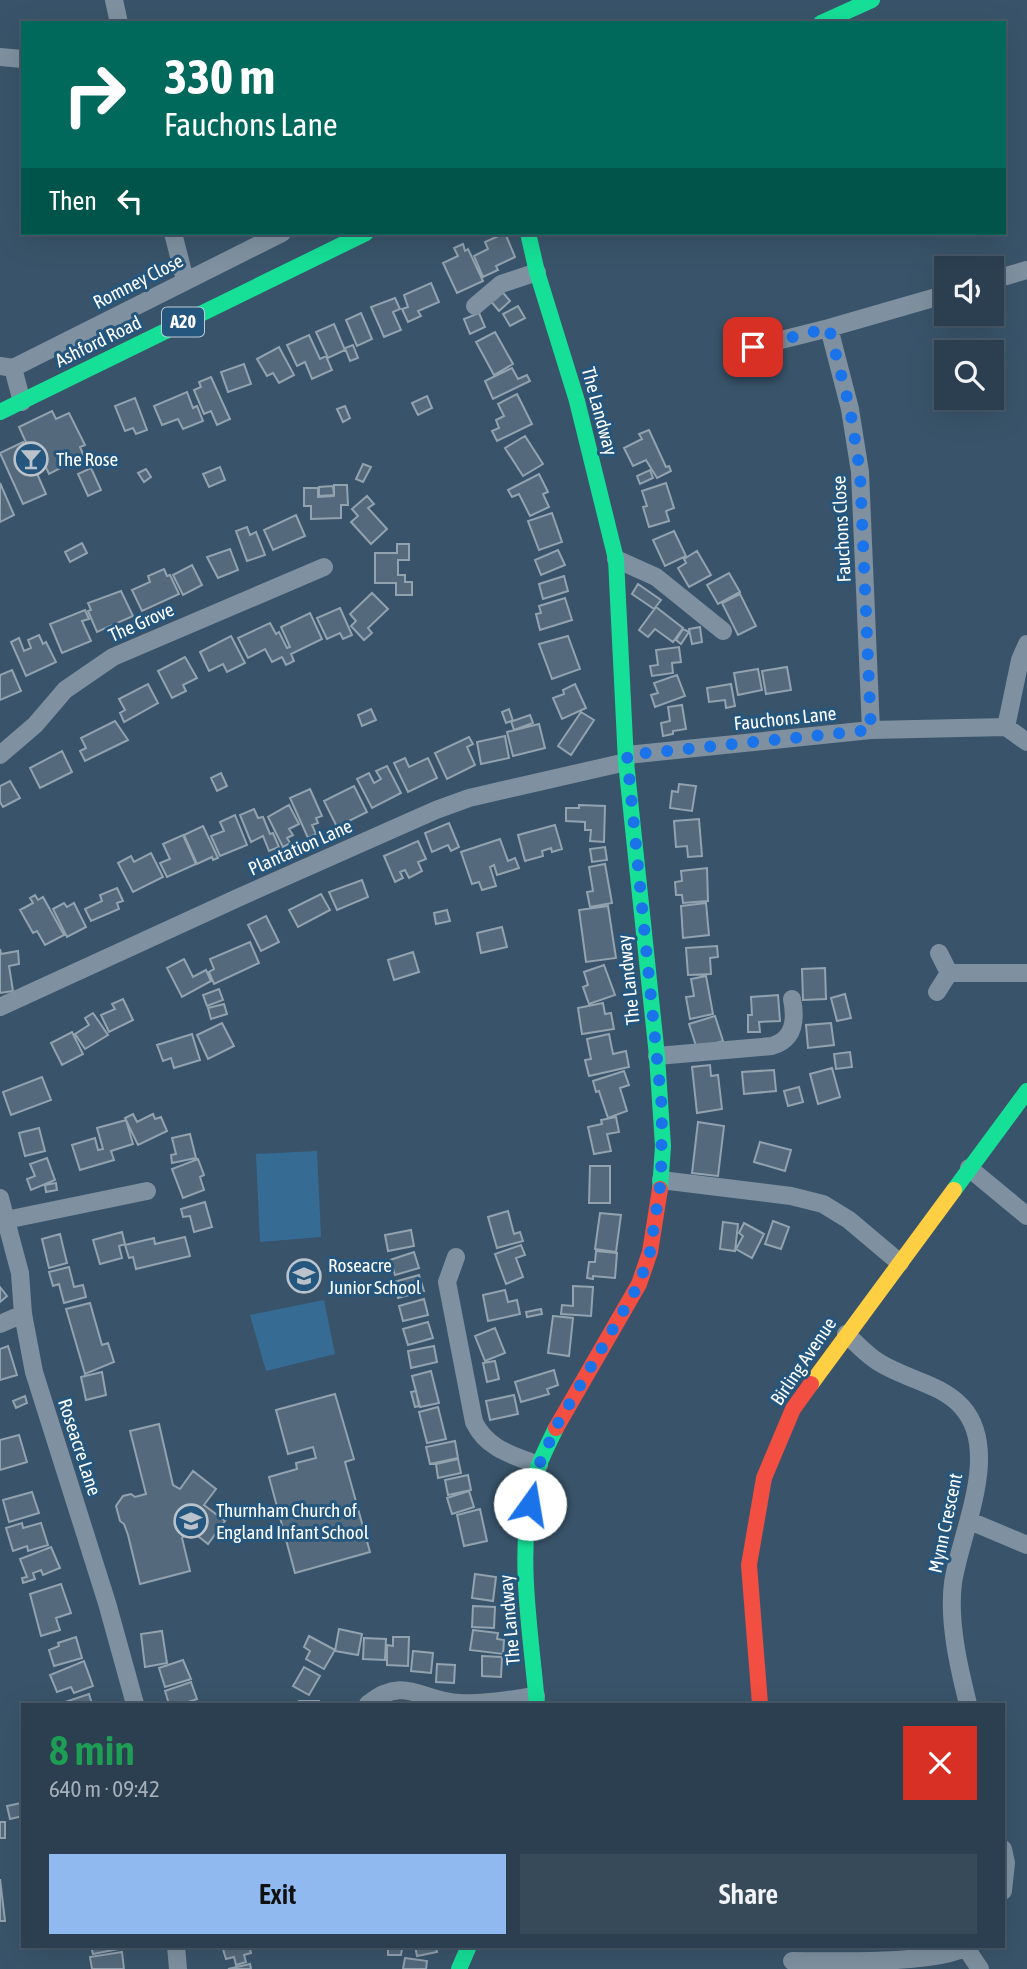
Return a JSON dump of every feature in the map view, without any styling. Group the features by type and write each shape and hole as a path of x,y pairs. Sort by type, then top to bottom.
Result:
{"street":[{"path":"114,0 119,21"},
{"path":"825,21 872,0"},
{"path":"0,57 21,59"},
{"path":"174,235 185,281"},
{"name":"Romney Close","path":"22,402 6,367 278,235"},
{"name":"Ashford Road","path":"0,412 362,235"},
{"name":"The Landway","path":"528,235 537,272 577,401 616,559 626,758 662,1109 661,1180 650,1252 639,1284 557,1425 539,1465 530,1504 524,1559 537,1700"},
{"path":"1004,277 1027,270"},
{"path":"475,306 501,284 537,272"},
{"path":"760,364 750,339 829,328 934,297"},
{"name":"Fauchons Close","path":"829,328 850,409 860,472 871,730"},
{"path":"616,559 656,578 723,631"},
{"name":"The Grove","path":"0,755 35,725 65,690 113,657 324,567"},
{"path":"1027,645 1020,660 1006,727 1027,742"},
{"name":"Fauchons Lane","path":"626,758 871,730 1006,727"},
{"name":"Plantation Lane","path":"1,1005 16,1001 436,810 481,795 626,758"},
{"path":"939,953 948,972"},
{"path":"948,972 1027,973"},
{"path":"937,992 948,972"},
{"path":"657,1056 780,1044 792,1032 795,1017 792,999"},
{"name":"Birling Avenue","path":"760,1703 749,1565 764,1478 793,1409 1027,1091"},
{"path":"969,1168 1027,1216"},
{"path":"661,1180 791,1196 822,1204 849,1220 900,1263"},
{"path":"6,1220 147,1191"},
{"name":"Roseacre Lane","path":"0,1198 20,1273 23,1314 34,1372 107,1603 135,1703"},
{"path":"456,1257 447,1282 474,1422 490,1444 539,1465"},
{"path":"0,1324 23,1314"},
{"name":"Mynn Crescent","path":"846,1334 874,1360 948,1394 963,1408 973,1423 979,1472 970,1521 953,1583 954,1638 968,1703"},
{"path":"970,1521 1027,1545"},
{"path":"369,1703 380,1695 395,1690 423,1693 459,1703 537,1700"},
{"path":"176,1948 178,1969"},
{"path":"459,1969 468,1948"},
{"path":"791,1959 867,1961 942,1956 964,1948"},
{"path":"968,1948 980,1969"}],"shaded area":[{"path":"317,1151 321,1237 260,1242 256,1154"},
{"path":"324,1300 335,1354 266,1371 250,1315"}],"building":[{"path":"506,235 515,257 496,266 498,270 483,277 474,256 488,249 485,242"},
{"path":"463,244 483,281 457,293 443,263 458,256 454,248"},
{"path":"431,283 439,302 418,311 421,316 408,322 402,309 408,307 404,295"},
{"path":"500,289 510,301 499,311 489,299"},
{"path":"395,298 400,309 393,312 401,330 384,337 371,307"},
{"path":"518,306 525,318 510,326 503,314"},
{"path":"361,313 372,339 357,346 346,320"},
{"path":"479,313 485,327 470,334 464,319"},
{"path":"334,324 345,350 328,358 316,332"},
{"path":"495,332 513,364 494,375 476,342"},
{"path":"309,335 320,359 326,356 332,370 312,379 305,362 297,366 287,345"},
{"path":"353,345 358,358 350,361 345,348"},
{"path":"279,347 294,375 279,383 273,373 267,376 257,359"},
{"path":"244,364 251,384 228,392 221,372"},
{"path":"512,368 518,379 527,375 530,381 493,399 485,381"},
{"path":"211,377 230,419 217,425 211,411 204,414 194,390 201,387 199,382"},
{"path":"187,392 193,408 197,406 203,421 183,429 178,419 162,425 154,406"},
{"path":"517,394 532,424 497,441 492,431 499,428 496,420 504,416 498,404"},
{"path":"427,396 432,408 418,415 412,403"},
{"path":"135,398 147,430 136,434 133,428 125,431 115,406"},
{"path":"345,406 350,418 343,422 337,409"},
{"path":"52,411 56,419 69,413 85,445 80,447 84,456 49,474 36,446 29,449 19,427"},
{"path":"649,430 666,467 669,466 671,471 657,478 646,460 633,466 624,448 642,439 639,434"},
{"path":"525,436 543,464 523,476 505,448"},
{"path":"23,442 46,494 23,504 0,453"},
{"path":"363,464 371,467 363,482 356,479"},
{"path":"220,467 225,480 209,487 203,474"},
{"path":"91,468 101,490 88,496 78,474"},
{"path":"146,469 151,477 144,482 138,473"},
{"path":"650,470 653,478 640,484 637,476"},
{"path":"539,474 548,492 543,494 549,507 530,516 519,494 512,497 508,490"},
{"path":"0,483 14,515 0,522"},
{"path":"666,483 674,508 666,511 669,521 649,527 642,491"},
{"path":"334,485 347,485 348,505 341,505 341,518 311,519 311,506 304,506 304,488 318,488 318,497 334,496"},
{"path":"333,486 334,495 319,496 319,487"},
{"path":"367,496 374,504 368,508 387,529 371,544 351,522 358,516 352,509"},
{"path":"552,513 562,542 539,550 528,521"},
{"path":"296,515 305,536 273,550 264,530"},
{"path":"247,527 250,535 256,532 265,555 247,561 236,531"},
{"path":"674,531 686,556 665,566 653,540"},
{"path":"82,543 87,553 70,562 65,552"},
{"path":"397,544 409,544 409,560 398,560 398,575 405,575 405,582 412,582 412,595 396,595 396,583 375,583 375,553 397,553"},
{"path":"230,549 238,570 218,578 207,557"},
{"path":"558,550 565,565 541,575 535,560"},
{"path":"697,551 711,575 689,587 678,568 686,563 684,559"},
{"path":"192,565 202,585 183,595 173,575"},
{"path":"164,569 179,594 142,611 132,590 150,582 148,576"},
{"path":"729,573 740,592 718,604 707,585"},
{"path":"564,576 568,591 543,599 539,584"},
{"path":"638,584 661,600 654,609 632,594"},
{"path":"121,591 133,616 97,632 88,611 91,610 88,603"},
{"path":"372,593 388,609 368,628 372,633 364,640 351,626 356,621 350,614"},
{"path":"740,594 756,626 738,635 722,603"},
{"path":"565,598 572,620 540,630 536,614 541,613 539,606"},
{"path":"656,607 683,628 673,642 655,629 648,637 639,630"},
{"path":"340,608 352,635 343,639 340,633 327,639 317,618"},
{"path":"85,610 89,619 82,621 91,641 62,653 50,624"},
{"path":"310,613 322,639 291,654 294,661 286,665 282,657 272,662 265,649 248,658 238,638 270,623 276,634 279,632 287,648 290,647 281,627"},
{"path":"700,627 702,642 692,644 689,629"},
{"path":"683,629 689,632 681,644 676,640"},
{"path":"39,635 43,644 46,642 56,662 26,676 11,642 19,638 24,651 31,648 28,640"},
{"path":"231,636 245,663 227,672 223,664 209,671 200,652"},
{"path":"568,636 580,669 552,679 539,644"},
{"path":"679,647 681,662 672,663 673,673 652,676 650,666 658,665 656,650"},
{"path":"185,657 197,678 183,685 186,691 172,698 158,671"},
{"path":"787,667 791,690 766,694 762,671"},
{"path":"758,669 762,690 738,695 734,673"},
{"path":"12,670 21,691 0,700 0,675"},
{"path":"677,675 685,696 655,707 651,695 658,693 654,683"},
{"path":"148,684 158,703 124,722 120,713 125,710 119,699"},
{"path":"575,684 586,708 562,719 553,698 564,694 563,690"},
{"path":"731,684 735,706 726,708 725,700 709,702 707,688"},
{"path":"682,705 686,729 663,736 661,723 670,721 668,707"},
{"path":"371,709 376,720 362,726 358,715"},
{"path":"509,709 513,721 530,715 533,723 514,730 511,721 506,723 502,712"},
{"path":"581,712 594,720 571,755 558,746"},
{"path":"115,721 128,740 85,761 80,751 86,748 81,738"},
{"path":"539,724 545,748 513,756 507,732"},
{"path":"505,736 509,758 481,764 477,742"},
{"path":"469,737 473,744 467,747 475,765 447,779 435,753"},
{"path":"62,751 72,772 40,788 30,768"},
{"path":"405,758 409,767 428,758 437,778 408,792 394,763"},
{"path":"387,766 401,793 372,808 357,779 369,773 374,783 381,779 376,771"},
{"path":"221,773 227,786 217,791 211,778"},
{"path":"10,781 20,798 3,807 0,802 0,786"},
{"path":"679,784 696,786 692,811 670,808 672,791 678,792"},
{"path":"354,786 367,812 337,827 324,801"},
{"path":"310,789 322,816 316,818 318,823 312,825 316,834 308,838 290,798"},
{"path":"289,805 299,824 289,829 293,835 287,838 290,843 283,847 268,817"},
{"path":"579,805 605,806 604,842 590,841 591,830 585,830 585,822 566,821 566,808 579,808"},
{"path":"254,809 258,818 263,817 279,847 269,851 263,836 251,842 240,815"},
{"path":"235,815 247,845 220,856 211,836 224,831 220,822"},
{"path":"699,819 702,856 688,857 687,846 676,847 674,821"},
{"path":"449,823 459,847 451,851 448,845 432,852 425,833"},
{"path":"555,825 562,849 552,852 551,848 542,851 543,856 525,861 518,835"},
{"path":"203,826 218,858 213,860 212,857 197,864 184,835"},
{"path":"183,835 196,864 167,877 160,863 170,859 163,844"},
{"path":"500,839 508,861 515,858 519,868 497,875 494,865 490,867 496,886 482,890 479,882 472,884 461,852"},
{"path":"418,841 426,859 418,862 422,871 409,878 405,870 400,872 403,878 395,882 384,856"},
{"path":"605,847 607,860 592,862 590,849"},
{"path":"151,853 163,877 133,892 118,863 131,856 134,862"},
{"path":"605,864 612,903 590,907 587,892 593,891 589,867"},
{"path":"707,868 708,901 683,903 682,895 676,895 675,882 682,881 681,871"},
{"path":"362,880 368,897 337,910 329,892"},
{"path":"117,888 123,901 117,903 119,909 91,921 85,909 102,901 100,895"},
{"path":"321,894 330,910 298,927 289,910"},
{"path":"35,895 38,900 43,897 64,935 45,945 37,931 33,933 20,910 33,903 30,898"},
{"path":"64,903 67,907 74,903 86,927 67,937 53,909"},
{"path":"706,903 709,935 683,938 681,906"},
{"path":"608,906 616,958 586,962 579,910"},
{"path":"447,910 450,921 436,924 434,913"},
{"path":"266,916 279,942 261,951 248,925"},
{"path":"502,927 507,947 481,953 477,933"},
{"path":"250,942 259,963 214,984 209,972 214,969 210,959"},
{"path":"717,946 718,957 710,958 711,974 688,975 686,948"},
{"path":"0,949 1,954 18,951 19,964 9,966 13,991 0,993"},
{"path":"413,952 419,972 394,980 388,960"},
{"path":"184,959 193,977 206,970 211,981 182,997 167,968"},
{"path":"604,965 615,995 589,1004 583,987 588,985 584,972"},
{"path":"825,968 826,999 803,1000 802,969"},
{"path":"706,976 713,1014 690,1019 686,997 694,996 691,979"},
{"path":"219,989 223,1000 207,1006 203,995"},
{"path":"845,994 851,1018 837,1021 831,998"},
{"path":"778,995 780,1021 759,1022 760,1032 748,1032 748,1015 752,1015 751,997"},
{"path":"123,999 133,1020 109,1032 101,1015 115,1009 112,1004"},
{"path":"603,1003 605,1014 611,1013 614,1029 582,1034 578,1008"},
{"path":"224,1004 227,1014 211,1019 208,1008"},
{"path":"93,1013 108,1035 85,1049 75,1034 89,1025 85,1018"},
{"path":"715,1016 723,1041 697,1049 689,1024"},
{"path":"222,1023 234,1046 208,1059 197,1035"},
{"path":"831,1023 834,1045 808,1048 806,1025"},
{"path":"72,1032 83,1054 62,1065 51,1043"},
{"path":"192,1034 200,1060 174,1068 171,1058 163,1061 157,1045"},
{"path":"609,1034 613,1054 626,1051 629,1067 589,1076 585,1060 591,1059 587,1039"},
{"path":"850,1052 852,1067 836,1069 834,1054"},
{"path":"710,1065 711,1076 718,1075 722,1109 697,1113 692,1067"},
{"path":"832,1068 840,1097 818,1104 810,1074"},
{"path":"774,1070 776,1091 744,1094 742,1072"},
{"path":"624,1071 629,1085 620,1088 627,1111 608,1118 593,1081"},
{"path":"42,1077 51,1100 11,1115 3,1092"},
{"path":"799,1087 803,1102 788,1106 784,1091"},
{"path":"133,1114 137,1122 153,1114 155,1119 161,1117 167,1131 138,1145 125,1118"},
{"path":"616,1117 619,1132 607,1134 611,1151 594,1154 588,1127 602,1124 601,1120"},
{"path":"126,1120 133,1144 111,1151 114,1160 80,1170 72,1145 95,1138 98,1150 103,1149 97,1128"},
{"path":"698,1122 724,1126 718,1176 692,1173"},
{"path":"39,1128 45,1151 25,1156 19,1133"},
{"path":"190,1134 196,1158 172,1163 171,1155 176,1154 172,1138"},
{"path":"760,1142 791,1150 785,1171 754,1162"},
{"path":"47,1158 55,1180 31,1190 27,1179 35,1176 30,1164"},
{"path":"198,1159 204,1175 200,1177 204,1190 183,1198 172,1169"},
{"path":"590,1166 610,1166 610,1203 589,1203"},
{"path":"56,1183 57,1190 46,1192 45,1185"},
{"path":"205,1202 212,1227 194,1232 190,1216 183,1217 181,1209"},
{"path":"508,1211 514,1234 520,1232 523,1241 497,1248 488,1217"},
{"path":"600,1213 621,1215 616,1252 595,1249"},
{"path":"773,1221 789,1227 781,1249 765,1244"},
{"path":"723,1222 738,1224 735,1251 720,1249"},
{"path":"744,1223 764,1234 752,1258 736,1249 743,1236 739,1233"},
{"path":"411,1230 414,1246 388,1251 385,1235"},
{"path":"122,1232 125,1244 119,1246 122,1258 100,1264 93,1240"},
{"path":"60,1234 67,1263 49,1268 42,1239"},
{"path":"185,1237 190,1256 136,1269 133,1257 129,1258 125,1245 154,1238 155,1244"},
{"path":"521,1245 525,1255 516,1258 523,1277 506,1284 495,1254"},
{"path":"596,1251 617,1253 615,1278 587,1278 589,1262 595,1262"},
{"path":"414,1252 419,1268 395,1275 390,1260"},
{"path":"69,1267 74,1287 83,1285 86,1297 64,1303 59,1284 53,1286 49,1272"},
{"path":"419,1275 424,1291 398,1298 394,1282"},
{"path":"573,1286 593,1287 591,1316 561,1314 562,1305 573,1306"},
{"path":"0,1287 7,1296 0,1302"},
{"path":"505,1290 508,1302 517,1300 520,1314 488,1321 483,1295"},
{"path":"424,1299 428,1315 403,1321 399,1306"},
{"path":"90,1303 102,1345 108,1343 114,1362 85,1374 66,1309"},
{"path":"541,1309 542,1314 527,1317 526,1312"},
{"path":"553,1316 573,1318 569,1356 548,1353"},
{"path":"428,1322 433,1338 408,1345 403,1329"},
{"path":"495,1328 505,1353 485,1361 475,1336"},
{"path":"8,1346 17,1375 0,1380 0,1349"},
{"path":"434,1346 437,1362 411,1368 408,1351"},
{"path":"495,1361 499,1379 487,1382 483,1363"},
{"path":"554,1370 558,1385 547,1389 549,1394 521,1402 515,1382"},
{"path":"431,1371 439,1403 420,1407 412,1376"},
{"path":"102,1372 106,1395 86,1400 81,1377"},
{"path":"416,1391 419,1406 415,1407 411,1392"},
{"path":"335,1394 354,1459 345,1462 370,1552 295,1573 269,1477 297,1469 296,1463 316,1458 313,1447 288,1454 276,1410"},
{"path":"514,1395 518,1414 490,1420 486,1401"},
{"path":"25,1396 27,1403 16,1408 13,1401"},
{"path":"438,1407 446,1439 427,1443 419,1412"},
{"path":"159,1424 173,1485 180,1489 193,1471 216,1489 204,1505 225,1521 208,1544 189,1529 182,1538 190,1571 140,1584 128,1535 116,1506 123,1496 146,1494 130,1431"},
{"path":"19,1435 27,1462 0,1470 0,1440"},
{"path":"455,1441 458,1458 430,1464 426,1447"},
{"path":"458,1459 461,1473 438,1478 436,1464"},
{"path":"468,1475 471,1490 448,1495 445,1480"},
{"path":"469,1491 474,1507 452,1514 447,1498"},
{"path":"32,1492 39,1513 9,1522 3,1500"},
{"path":"480,1509 487,1541 464,1546 457,1515"},
{"path":"22,1523 23,1528 41,1523 48,1545 28,1551 27,1546 13,1551 6,1528"},
{"path":"51,1547 60,1568 43,1575 41,1570 33,1573 35,1579 23,1583 22,1578 27,1577 20,1559"},
{"path":"475,1574 496,1577 493,1601 472,1598"},
{"path":"61,1584 71,1613 56,1618 60,1630 41,1636 30,1594"},
{"path":"473,1606 495,1607 494,1628 472,1627"},
{"path":"339,1629 362,1634 358,1655 335,1651"},
{"path":"473,1630 498,1633 497,1639 504,1640 503,1654 470,1650"},
{"path":"162,1631 167,1663 145,1667 141,1634"},
{"path":"309,1636 335,1650 324,1669 306,1659 310,1651 304,1647"},
{"path":"76,1637 82,1658 54,1666 49,1650 59,1646 58,1643"},
{"path":"393,1637 409,1637 408,1666 387,1665 387,1645 393,1646"},
{"path":"364,1638 386,1639 385,1660 363,1659"},
{"path":"413,1651 433,1653 431,1673 411,1671"},
{"path":"482,1656 502,1657 501,1677 482,1676"},
{"path":"183,1660 191,1679 165,1687 159,1668"},
{"path":"84,1661 93,1686 74,1693 71,1687 57,1692 50,1675"},
{"path":"437,1664 455,1665 454,1683 436,1682"},
{"path":"304,1667 320,1676 309,1695 293,1686"},
{"path":"191,1682 197,1699 185,1703 169,1703 165,1691"},
{"path":"89,1694 92,1703 66,1703"},
{"path":"299,1701 319,1701 319,1703"},
{"path":"21,1803 21,1816 10,1819 7,1806"},
{"path":"0,1822 5,1822 5,1838 0,1838"},
{"path":"0,1879 5,1921 0,1921"},
{"path":"92,1948 119,1948 119,1949 93,1954"},
{"path":"223,1948 250,1948 251,1953 244,1955 246,1962 236,1965 234,1957 226,1959"},
{"path":"388,1948 402,1949 401,1955 388,1955"},
{"path":"415,1948 436,1948 437,1952 417,1956"},
{"path":"122,1952 124,1969 92,1969 90,1957"},
{"path":"405,1958 427,1961 426,1969 403,1969"},
{"path":"250,1964 251,1969 228,1969"}],"traffic: fast":[{"path":"825,21 872,0"},
{"path":"0,412 362,235"},
{"path":"528,235 537,272 577,401 616,559 626,762 657,1056 663,1146 660,1189"},
{"path":"954,1190 1027,1091"},
{"path":"537,1703 525,1569 526,1542 534,1480 556,1428"},
{"path":"459,1969 468,1948"}],"traffic: slow":[{"path":"811,1384 954,1190"}],"traffic: jam":[{"path":"556,1428 639,1284 650,1252 660,1189"},
{"path":"760,1703 749,1565 764,1478 793,1409 811,1384"}],"place":[{"name":"The Rose","path":"31,459"},
{"name":"Roseacre Junior School","path":"304,1276"},
{"name":"Thurnham Church of England Infant School","path":"191,1521"}],"route":[{"path":"530,1504 539,1465 557,1425 639,1284 650,1252 661,1180 662,1109 627,755 871,730 860,472 850,409 829,328 753,347"}]}
